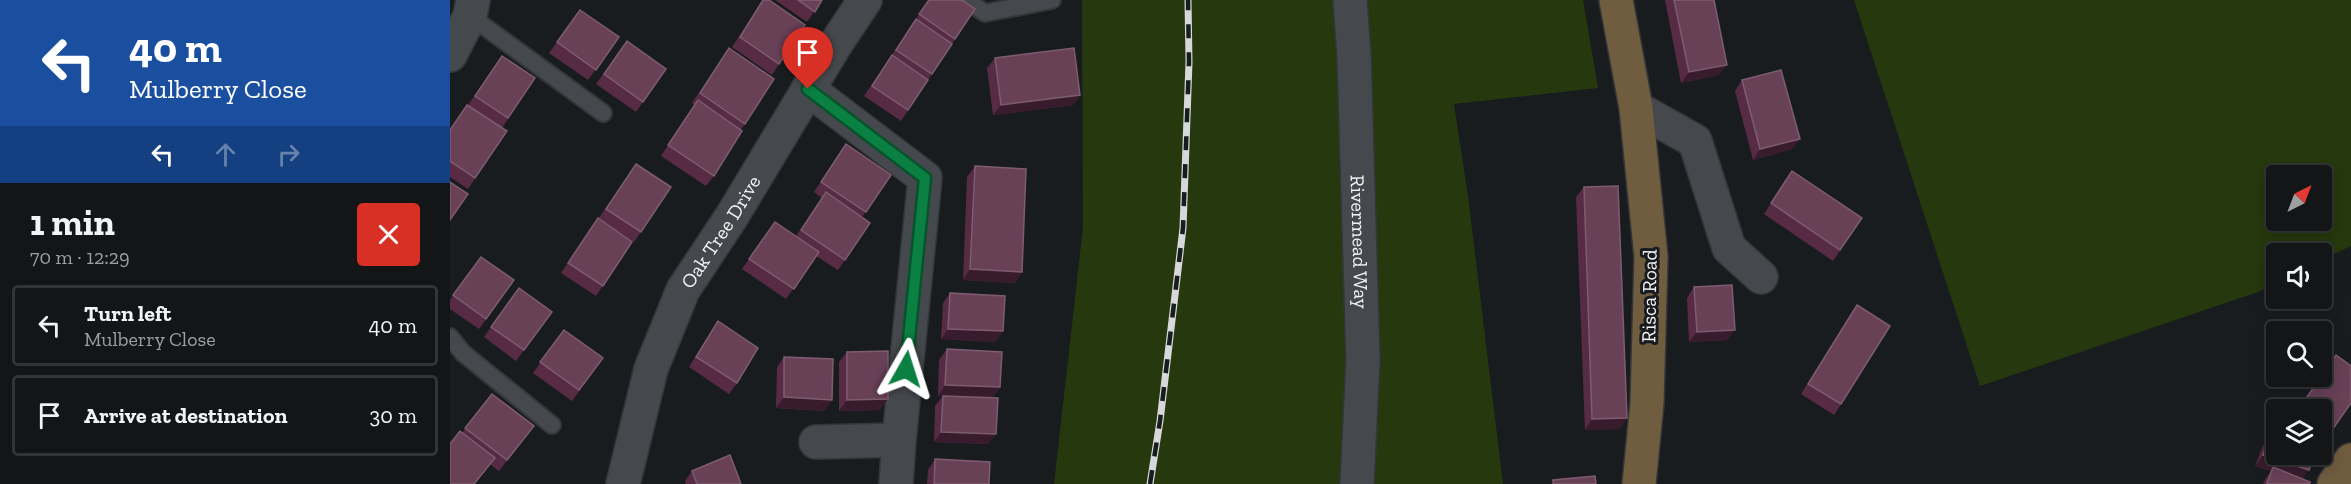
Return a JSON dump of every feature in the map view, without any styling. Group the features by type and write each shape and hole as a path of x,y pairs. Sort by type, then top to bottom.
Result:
{"main road":[{"name":"Risca Road","path":"1616,0 1636,108 1651,257 1647,403 1639,484"},
{"path":"2334,484 2351,460"}],"street":[{"name":"Oak Tree Drive","path":"623,484 651,369 683,290 732,216 808,89 865,0"},
{"name":"Rivermead Way","path":"1350,0 1355,67 1363,360 1357,484"},
{"path":"450,55 471,8"},
{"path":"808,89 925,178 896,484"},
{"path":"1636,108 1695,141 1729,248 1761,277"},
{"path":"816,442 899,440"}],"lane":[{"path":"966,0 985,13 1052,0"},
{"path":"471,8 603,113"},
{"path":"450,338 463,353 552,425"}],"green space":[{"path":"1082,0 1583,0 1598,88 1454,104 1468,196 1503,484 1054,484 1083,227"},
{"path":"1854,0 2351,0 2351,246 2332,255 2332,243 2266,243 2266,288 1980,386"}],"building":[{"path":"763,0 769,0 805,25 779,64 740,37"},
{"path":"798,0 822,0 815,12"},
{"path":"929,0 962,0 975,9 955,39 919,14"},
{"path":"1674,0 1714,0 1727,65 1689,72"},
{"path":"580,10 619,37 596,70 557,42"},
{"path":"916,19 952,44 932,74 896,50"},
{"path":"627,41 666,69 643,102 604,74"},
{"path":"729,48 774,79 745,124 700,93"},
{"path":"1074,48 1080,95 1001,105 995,58"},
{"path":"892,55 928,80 908,110 872,86"},
{"path":"502,56 535,78 508,118 475,96"},
{"path":"1781,70 1800,139 1760,149 1742,80"},
{"path":"698,100 742,131 714,176 668,145"},
{"path":"467,105 507,131 475,178 450,161 450,130"},
{"path":"846,144 891,175 866,212 821,182"},
{"path":"636,164 671,187 641,232 606,209"},
{"path":"975,166 1026,169 1022,272 970,269"},
{"path":"1792,171 1862,218 1840,250 1771,203"},
{"path":"450,182 468,194 450,220"},
{"path":"1618,186 1627,418 1592,419 1584,187"},
{"path":"826,192 870,223 845,260 801,230"},
{"path":"598,218 632,242 603,286 568,263"},
{"path":"775,222 819,252 794,289 749,259"},
{"path":"481,257 514,280 486,319 453,295"},
{"path":"1732,285 1735,330 1697,332 1694,287"},
{"path":"519,288 552,312 524,350 491,327"},
{"path":"950,293 1005,296 1003,331 948,329"},
{"path":"1857,305 1890,326 1841,404 1808,384"},
{"path":"718,321 758,348 737,383 696,357"},
{"path":"564,330 603,358 579,390 540,362"},
{"path":"947,349 1002,352 1000,387 945,385"},
{"path":"888,351 888,399 847,400 847,352"},
{"path":"2336,355 2351,366 2351,403 2332,430 2332,399 2306,399 2314,387 2332,387 2332,361"},
{"path":"784,357 833,359 832,400 784,397"},
{"path":"492,394 534,426 507,460 465,428"},
{"path":"943,396 998,398 996,434 941,432"},
{"path":"460,431 495,458 474,484 450,484 450,444"},
{"path":"730,455 741,484 697,484 692,471"},
{"path":"935,459 990,462 989,484 934,484"},
{"path":"2294,465 2311,465 2309,470"},
{"path":"2273,467 2310,482 2310,484 2267,484"},
{"path":"1595,476 1596,484 1553,484 1553,480"}],"railway":[{"path":"1150,484 1160,421 1183,228 1189,62 1188,0"}],"route":[{"path":"808,89 925,178 906,369"}]}
